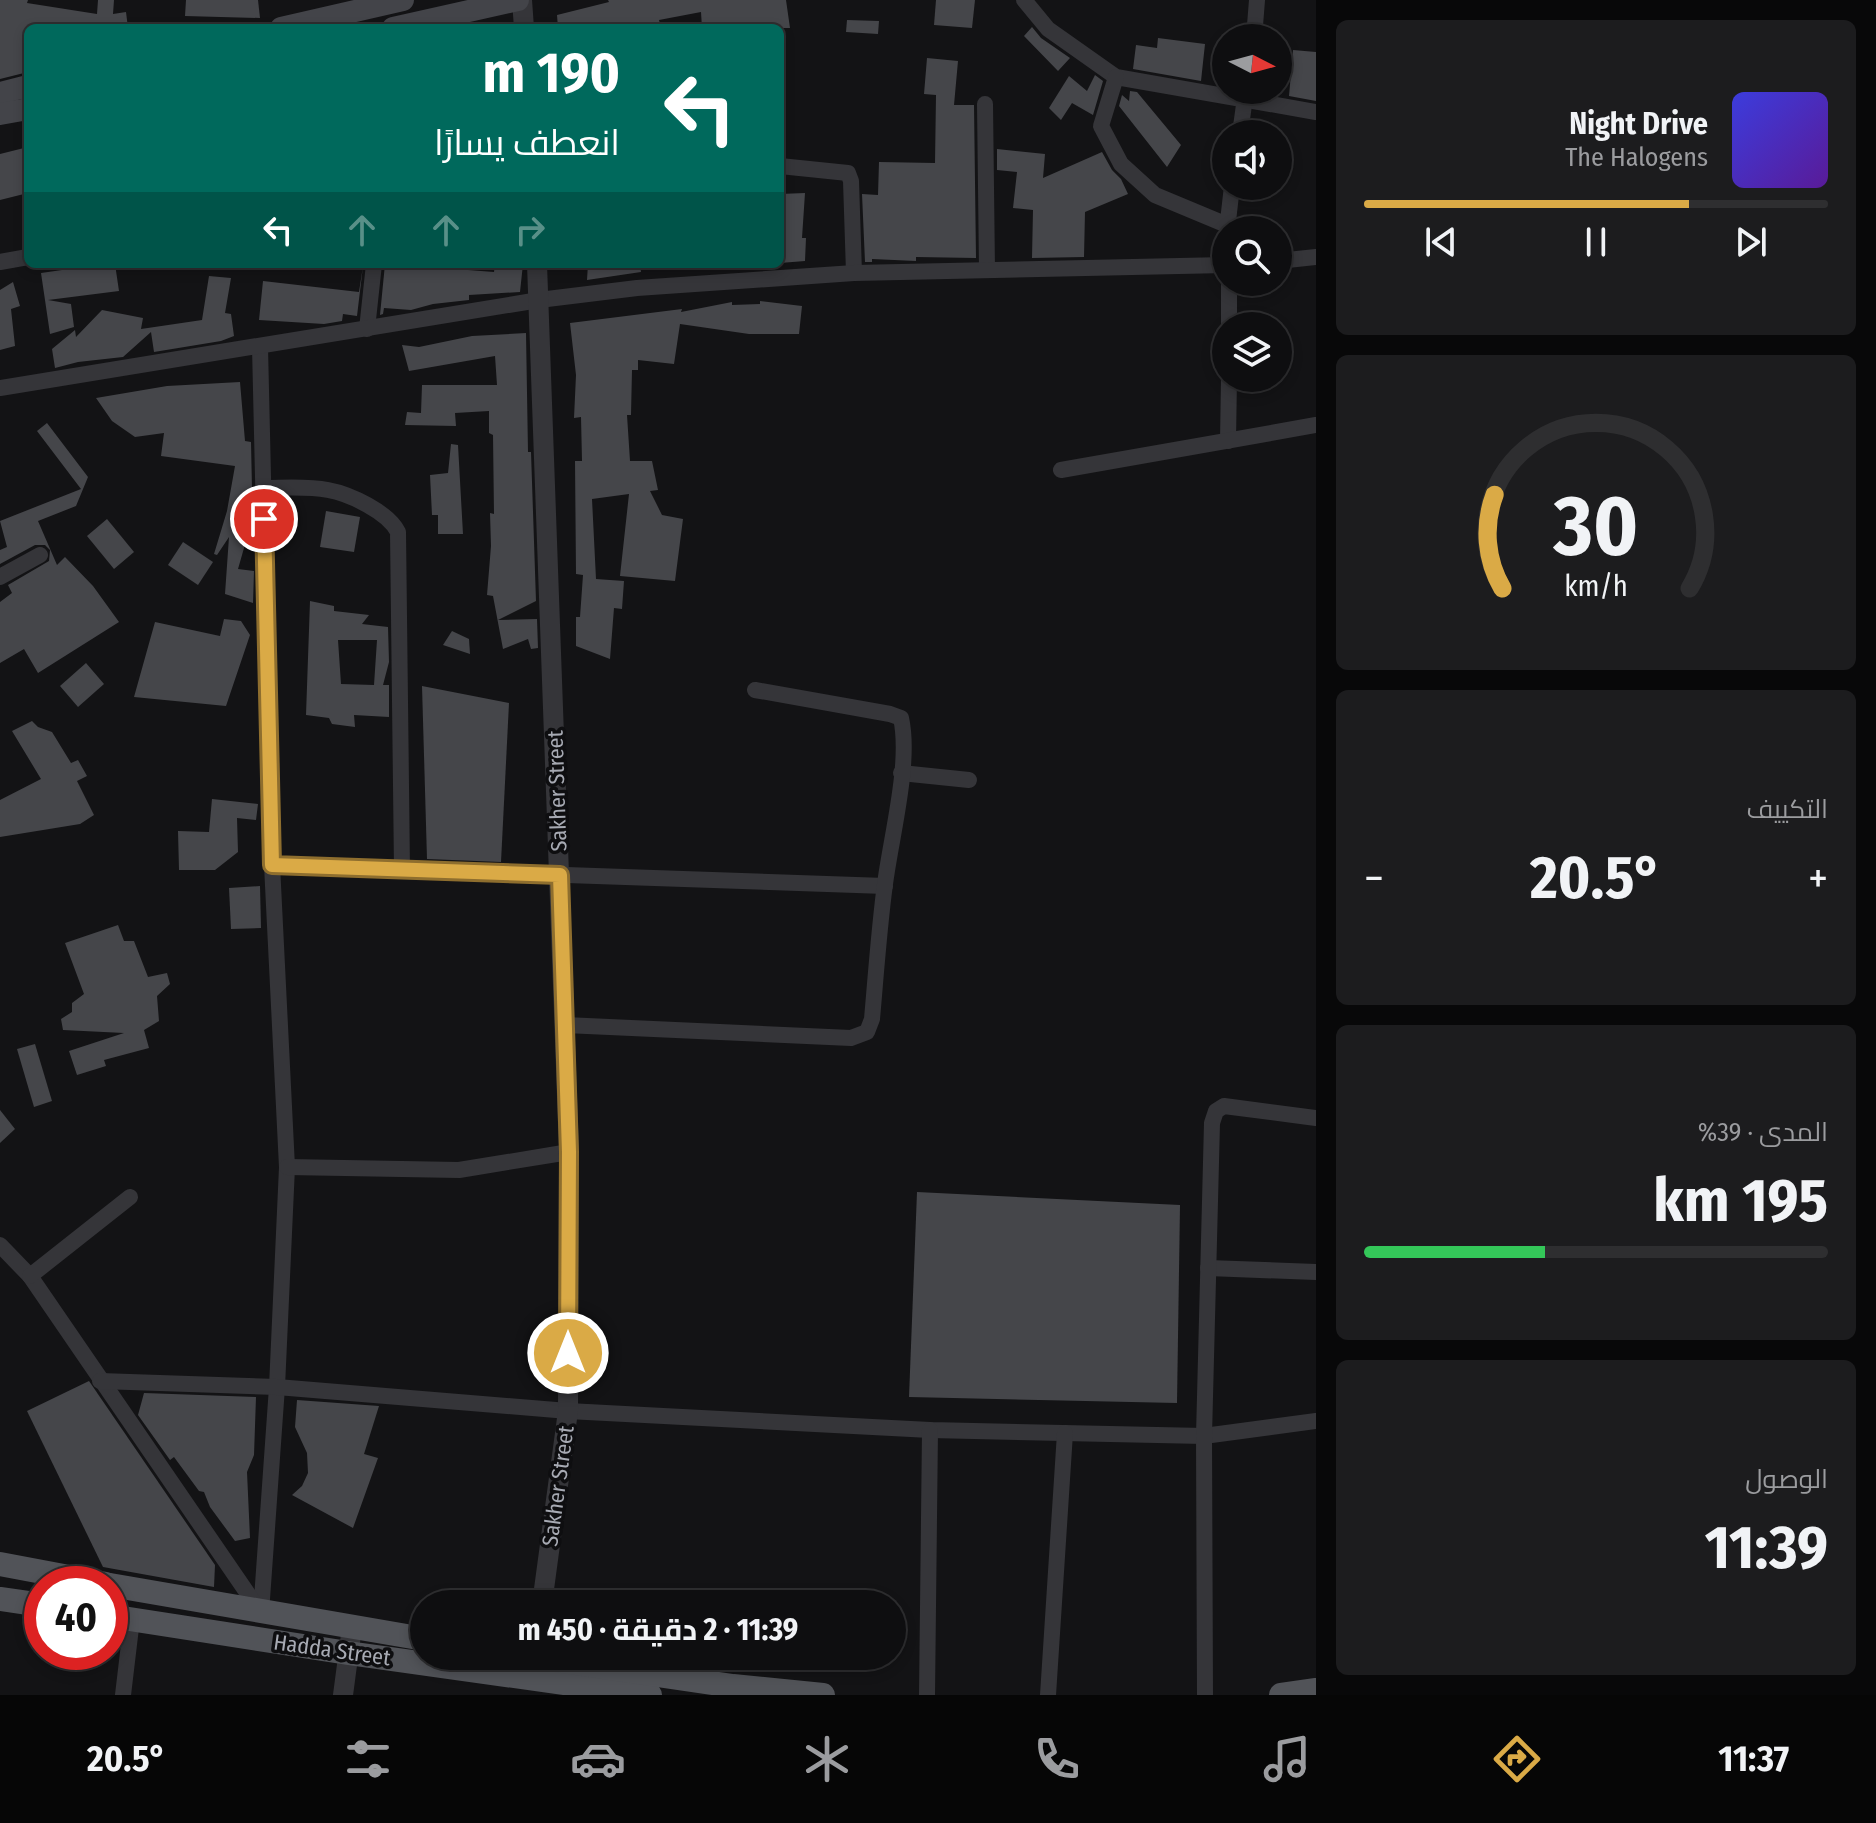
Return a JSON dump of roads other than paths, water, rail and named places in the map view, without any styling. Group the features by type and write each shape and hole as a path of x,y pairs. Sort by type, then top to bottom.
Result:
{"main road":[{"path":"298,24 403,0"},
{"path":"411,24 520,0"},
{"path":"0,93 24,87"},
{"path":"0,114 24,110"},
{"name":"Hadda Street","path":"0,1564 24,1568"},
{"name":"Hadda Street","path":"128,1588 410,1637"},
{"path":"0,1599 24,1602"},
{"name":"Hadda Street","path":"128,1619 650,1695"},
{"path":"626,1670 823,1695"},
{"path":"1281,1695 1316,1690"}],"street":[{"path":"520,0 523,24"},
{"path":"1024,0 1048,29 1116,77 1212,90"},
{"path":"1255,24 1257,0"},
{"path":"1116,77 1101,126 1121,164 1155,195 1212,220"},
{"path":"985,104 987,270"},
{"path":"1285,104 1316,112"},
{"path":"784,166 848,173 851,181 854,273"},
{"path":"1292,260 1316,257"},
{"path":"0,262 24,258"},
{"path":"0,388 539,300 637,288 854,273 1212,265"},
{"path":"367,329 374,268"},
{"name":"Sakher Street","path":"537,268 569,1152 568,1411 544,1590"},
{"path":"260,347 272,865 287,1167 277,1387 261,1613"},
{"path":"1228,441 1229,392"},
{"path":"1061,470 1316,425"},
{"path":"263,488 317,489 340,493 385,515 398,532 402,870"},
{"path":"0,577 40,555"},
{"path":"565,1025 851,1038 867,1032 872,1019 885,886 901,773 901,718 755,690"},
{"path":"901,773 969,780"},
{"path":"272,865 885,886"},
{"path":"1205,1695 1204,1436 1212,1123 1216,1111 1224,1106 1316,1118"},
{"path":"287,1167 459,1170 569,1152"},
{"path":"30,1276 130,1197"},
{"path":"0,1245 30,1276 261,1613"},
{"path":"1208,1268 1316,1272"},
{"path":"100,1381 277,1387 568,1411 930,1430 1204,1436 1316,1421"},
{"path":"927,1695 930,1430"},
{"path":"1048,1695 1065,1433"},
{"path":"346,1692 352,1627"},
{"path":"122,1670 123,1695"}]}
